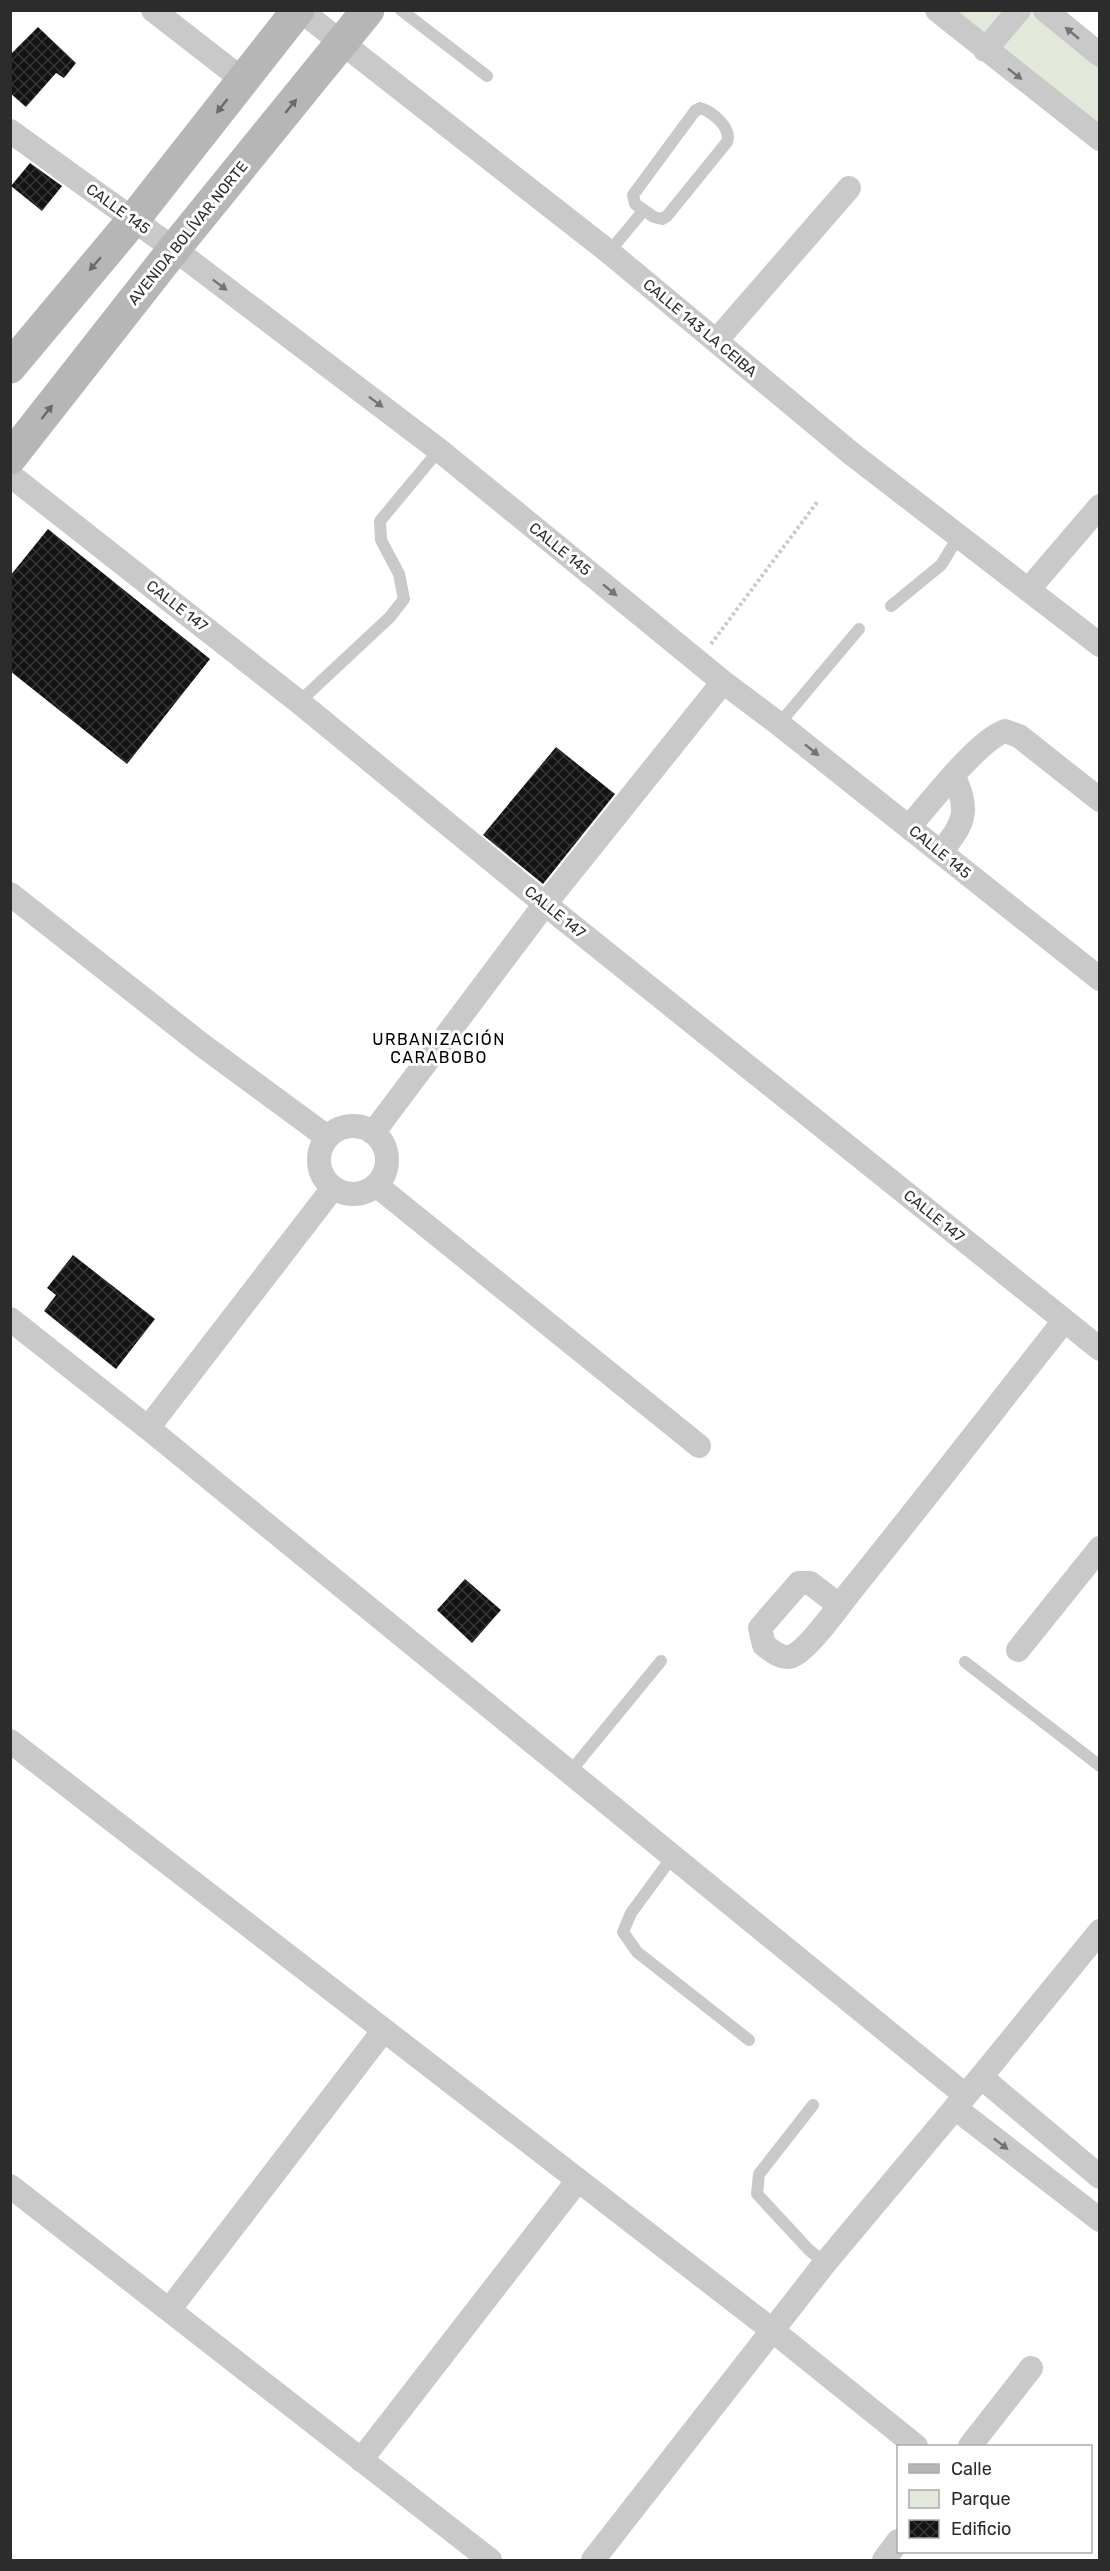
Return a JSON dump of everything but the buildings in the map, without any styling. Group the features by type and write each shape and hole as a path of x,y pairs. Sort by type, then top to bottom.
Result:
{"main road":[{"path":"10,367 133,220 299,10"},
{"name":"AVENIDA BOLÍVAR NORTE","path":"10,458 174,249 368,10"}],"street":[{"path":"153,10 243,80"},
{"name":"CALLE 143 LA CEIBA","path":"299,10 609,252 852,454 1100,645"},
{"path":"938,10 985,50 1100,139"},
{"path":"985,50 1019,10"},
{"path":"1045,10 1100,55"},
{"name":"CALLE 145","path":"10,131 174,249 439,450 698,662 1100,979"},
{"path":"716,341 849,188"},
{"name":"CALLE 147","path":"10,476 299,702 545,904 1100,1349"},
{"path":"1028,590 1100,506"},
{"path":"373,1133 545,904 723,682"},
{"path":"909,827 989,739 1005,731 1011,732 1100,800"},
{"path":"941,852 957,832 964,816 962,793 954,777"},
{"path":"10,894 202,1046 327,1137"},
{"path":"354,1126 373,1133 385,1149 387,1159 385,1169 376,1185 368,1191 350,1194 333,1188 322,1174 319,1164 322,1145 327,1137 344,1127 354,1126"},
{"path":"376,1185 699,1446"},
{"path":"148,1428 333,1188"},
{"path":"10,1319 148,1428 967,2093 1100,2220"},
{"path":"839,1605 1064,1321"},
{"path":"1018,1650 1100,1548"},
{"path":"10,1741 772,2330 915,2445"},
{"path":"593,2560 825,2263 1100,1931"},
{"path":"169,2310 384,2030"},
{"path":"967,2093 1100,2177"},
{"path":"361,2460 578,2180"},
{"path":"10,2186 490,2560"},
{"path":"971,2445 1031,2368"},
{"path":"884,2560 897,2542"}],"lane":[{"path":"401,10 487,76"},
{"path":"700,108 707,110 728,130 727,142 667,216 662,219 654,217 644,210 635,204 633,195 695,111 700,108"},
{"path":"609,252 644,210"},
{"path":"299,702 390,617 404,599 399,574 381,540 380,521 439,450"},
{"path":"891,606 941,565 959,536"},
{"path":"779,724 860,629"},
{"path":"570,1772 661,1661"},
{"path":"965,1662 1100,1766"},
{"path":"673,1856 631,1913 623,1932 637,1952 749,2040"},
{"path":"813,2105 759,2174 757,2194 809,2250 825,2263"}],"path":[{"path":"698,662 818,501"}],"green space":[{"path":"937,11 1039,11 1099,60 1099,138"}],"district":[{"name":"URBANIZACIÓN CARABOBO","path":"439,1048"}]}
